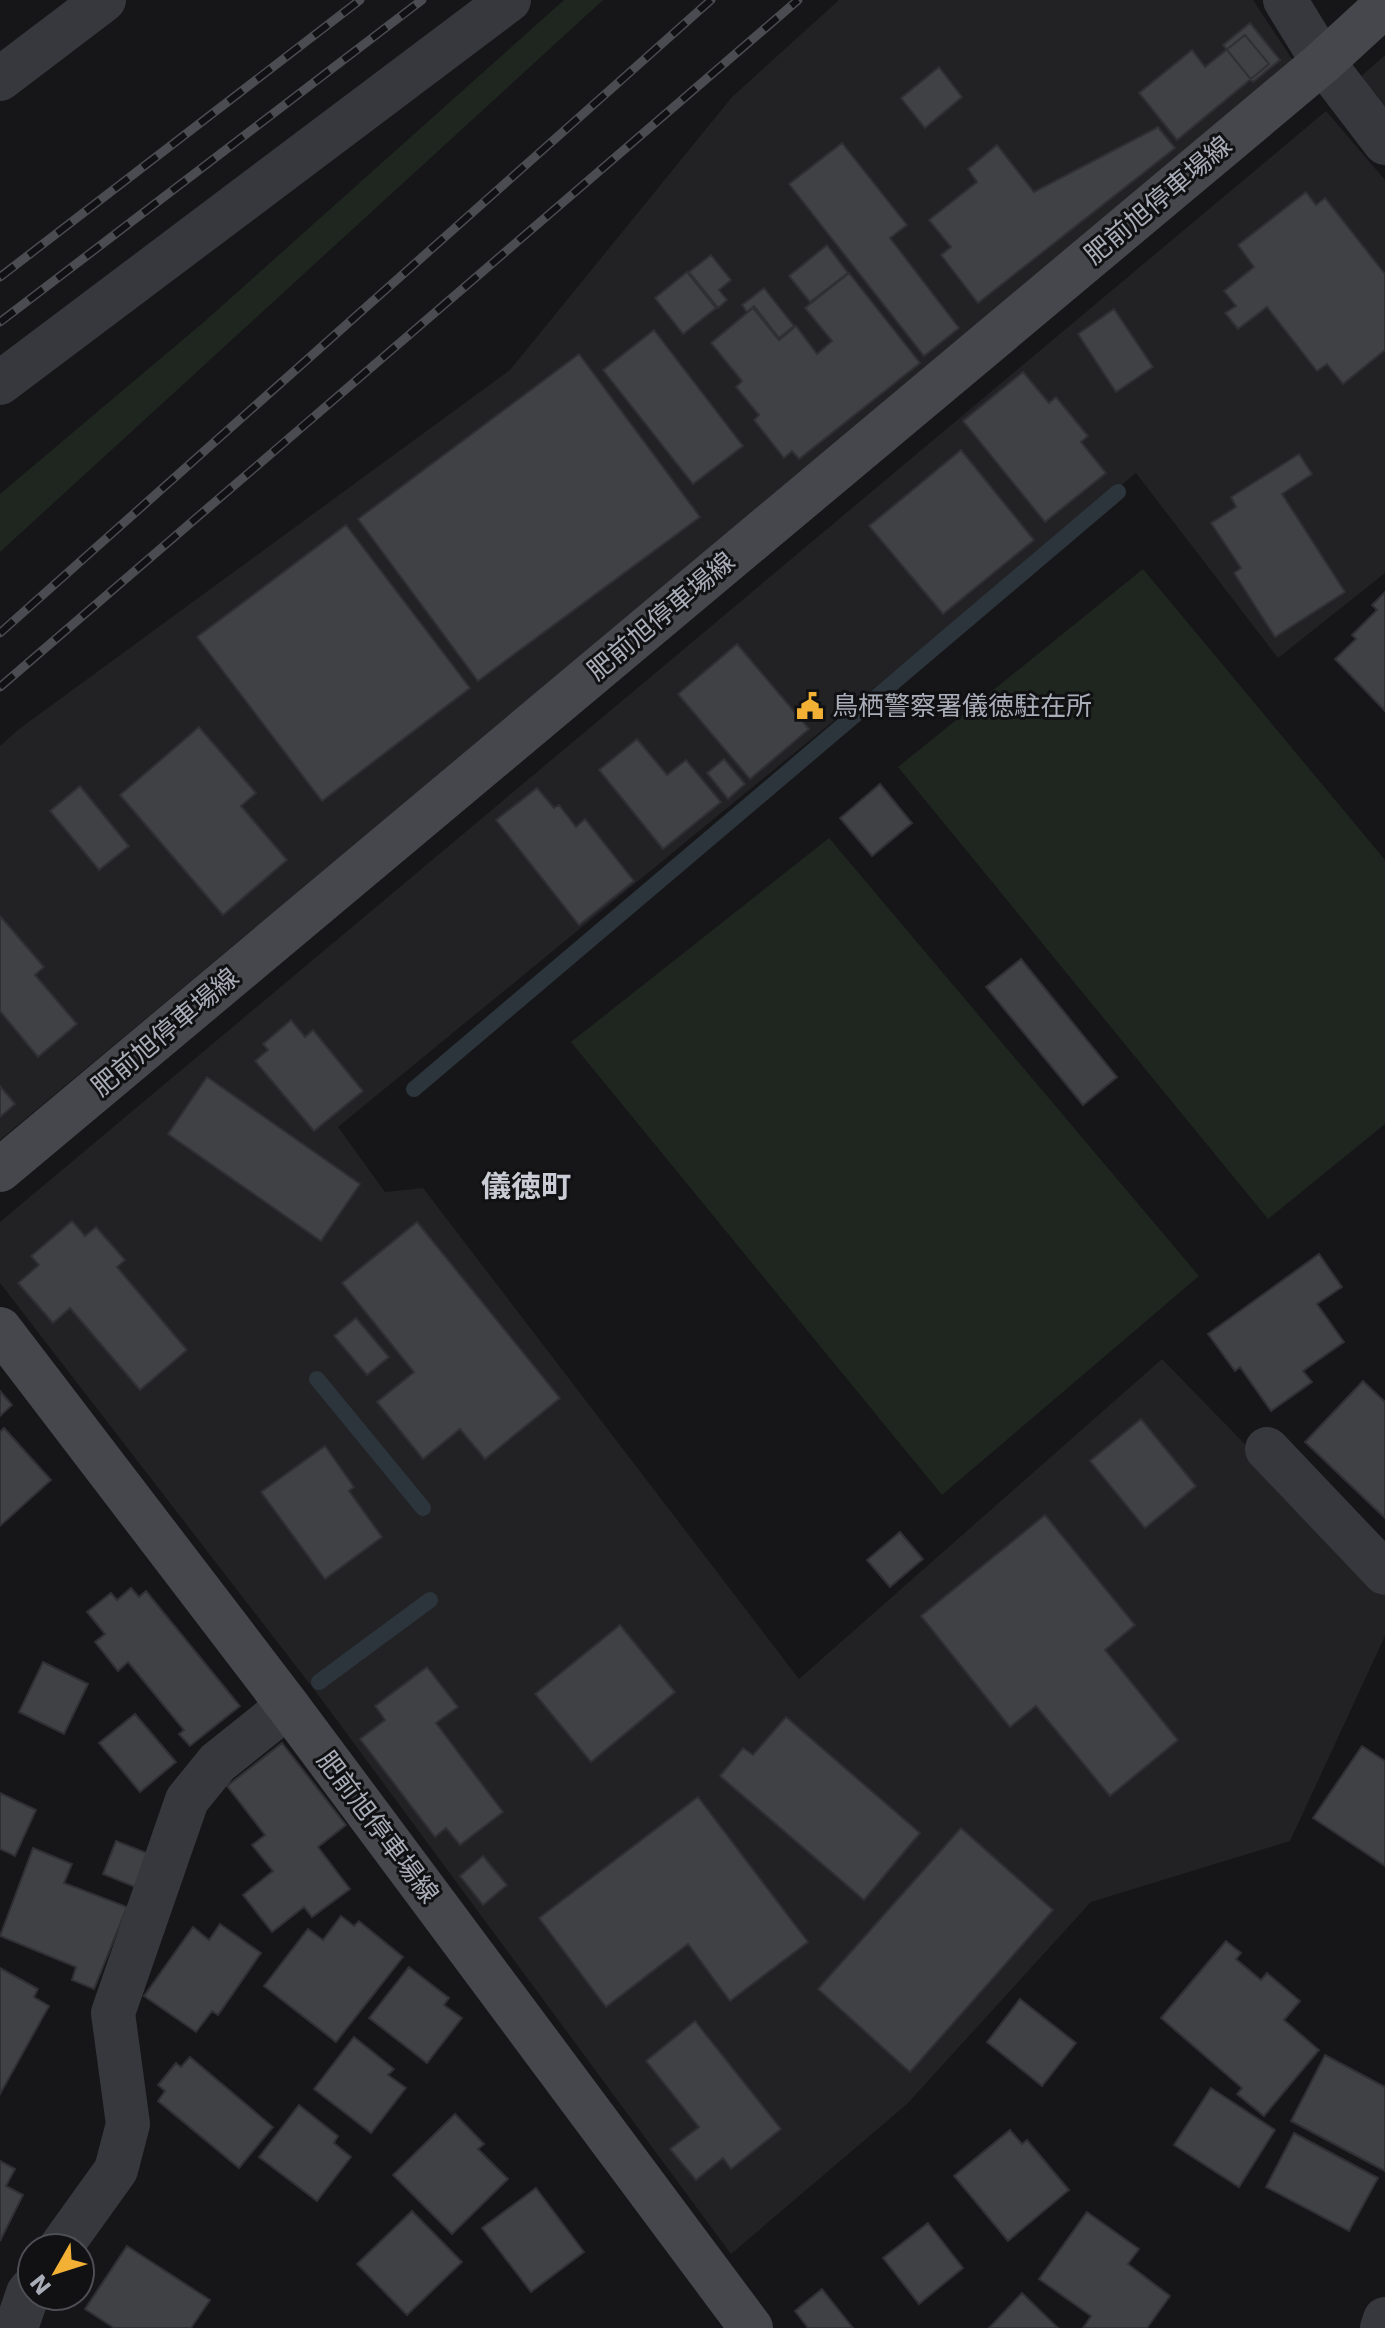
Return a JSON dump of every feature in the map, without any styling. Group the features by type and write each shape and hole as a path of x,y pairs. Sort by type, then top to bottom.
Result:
{"main road":[{"name":"肥前旭停車場線","path":"0,1170 1323,62 1385,5"},
{"name":"肥前旭停車場線","path":"0,1329 288,1706 751,2328"}],"street":[{"path":"0,79 104,0"},
{"path":"0,383 509,0"},
{"path":"1285,0 1323,62 1385,143"},
{"path":"1267,1449 1385,1573"},
{"path":"71,2232 116,2170 128,2124 113,2013 187,1800 217,1763 288,1706"},
{"path":"1382,2328 1385,2319"}],"shaded area":[{"path":"564,0 603,0 0,552 0,494 205,321"},
{"path":"839,0 1253,0 1294,62 0,1140 0,746 19,729 510,370 732,97"},
{"path":"1385,55 1385,116 1357,80"},
{"path":"1326,111 1385,180 1385,573 1278,658 1136,473 338,1127 385,1192 423,1188 799,1679 1162,1359 1385,1588 1385,1636 1290,1841 1091,1902 907,2104 731,2254 319,1696 0,1283 0,1222"},
{"path":"1143,569 1385,860 1385,1124 1268,1219 898,767"},
{"path":"829,838 1199,1276 942,1495 571,1042"}],"building":[{"path":"1250,23 1280,60 1253,82 1223,45"},
{"path":"1245,35 1269,64 1177,140 1139,93 1192,50 1205,67"},
{"path":"939,67 962,97 925,128 901,98"},
{"path":"1158,127 1175,148 978,303 941,255 951,247 929,220 977,182 968,169 997,145 1034,192"},
{"path":"842,143 907,225 890,238 959,328 924,356 789,184"},
{"path":"1306,192 1316,205 1325,198 1385,274 1385,350 1343,384 1327,364 1317,371 1267,307 1238,329 1225,313 1236,306 1224,291 1254,267 1238,245"},
{"path":"827,245 848,273 810,302 789,276"},
{"path":"711,255 731,280 719,290 727,300 718,308 689,272"},
{"path":"687,272 716,308 683,334 655,298"},
{"path":"849,273 920,363 799,459 792,451 784,458 754,420 759,415 736,387 742,381 711,343 753,308 779,340 796,326 817,354 832,341 805,308"},
{"path":"764,288 794,326 779,338 754,306 747,312 742,305"},
{"path":"1114,309 1153,367 1116,392 1078,334"},
{"path":"654,330 743,446 693,484 603,370"},
{"path":"579,354 700,517 478,681 358,519"},
{"path":"1023,372 1049,403 1056,397 1088,436 1081,442 1106,473 1045,522 963,421"},
{"path":"961,450 1034,540 943,614 869,526"},
{"path":"1299,454 1312,474 1282,494 1345,592 1275,637 1234,573 1241,568 1211,523 1236,507 1231,497"},
{"path":"346,525 470,688 322,801 197,637"},
{"path":"1385,592 1385,711 1335,659 1356,639 1352,635 1377,610 1372,605"},
{"path":"737,644 809,729 750,779 678,694"},
{"path":"199,727 256,793 241,806 287,860 223,915 120,795"},
{"path":"637,739 667,775 686,760 721,802 663,849 599,770"},
{"path":"724,759 745,784 728,799 707,773"},
{"path":"880,784 912,823 872,856 840,818"},
{"path":"80,786 129,846 99,870 50,811"},
{"path":"537,788 554,808 559,805 576,827 585,819 634,881 579,925 496,820"},
{"path":"0,916 44,967 35,975 77,1024 38,1057 0,1011"},
{"path":"1021,959 1117,1077 1083,1105 986,987"},
{"path":"291,1020 305,1037 313,1030 363,1091 314,1131 255,1061 268,1050 263,1044"},
{"path":"207,1077 360,1184 321,1241 168,1134"},
{"path":"0,1086 15,1104 0,1117"},
{"path":"72,1221 85,1236 96,1227 125,1260 117,1267 187,1350 140,1390 70,1308 53,1323 18,1283 39,1265 31,1256"},
{"path":"417,1222 560,1398 485,1459 460,1429 423,1459 377,1402 414,1372 342,1283"},
{"path":"1319,1254 1342,1287 1317,1304 1344,1342 1303,1371 1312,1382 1271,1411 1240,1367 1235,1371 1208,1334"},
{"path":"356,1318 389,1357 367,1375 334,1336"},
{"path":"1363,1381 1385,1402 1385,1518 1305,1442"},
{"path":"0,1391 12,1405 0,1416"},
{"path":"1141,1419 1196,1486 1145,1528 1090,1461"},
{"path":"4,1428 51,1480 0,1526 0,1432"},
{"path":"325,1446 354,1487 349,1491 382,1537 325,1579 261,1492"},
{"path":"1045,1515 1135,1625 1105,1650 1178,1740 1110,1796 1036,1706 1010,1727 921,1616"},
{"path":"900,1532 923,1559 890,1587 867,1560"},
{"path":"131,1588 139,1597 146,1591 240,1706 190,1746 179,1734 184,1730 128,1662 118,1671 95,1642 105,1634 87,1612 111,1593 117,1600"},
{"path":"620,1625 675,1692 591,1762 535,1694"},
{"path":"43,1662 88,1684 64,1734 19,1712"},
{"path":"427,1667 458,1707 436,1723 503,1812 460,1845 446,1828 435,1837 360,1739 385,1720 375,1706"},
{"path":"135,1714 176,1762 140,1792 99,1743"},
{"path":"786,1717 920,1833 864,1900 720,1776 743,1748 753,1755"},
{"path":"282,1743 346,1825 318,1847 350,1889 312,1917 304,1907 272,1932 243,1895 273,1871 252,1845 265,1835 227,1786"},
{"path":"1362,1746 1385,1761 1385,1866 1313,1818"},
{"path":"0,1793 36,1810 15,1856 0,1849"},
{"path":"698,1797 808,1942 730,2001 688,1944 606,2007 539,1918"},
{"path":"961,1828 1053,1910 910,2072 818,1989"},
{"path":"116,1841 147,1853 135,1887 103,1874"},
{"path":"33,1848 72,1864 64,1883 127,1907 94,1989 72,1980 76,1967 0,1936"},
{"path":"483,1856 507,1885 483,1905 460,1876"},
{"path":"341,1916 354,1926 359,1921 403,1957 336,2042 264,1986 308,1929 323,1940"},
{"path":"220,1924 261,1953 218,2015 212,2011 196,2032 144,1996 193,1927 209,1940"},
{"path":"1226,1941 1241,1953 1236,1959 1261,1980 1267,1973 1300,2001 1284,2020 1319,2050 1264,2116 1237,2094 1242,2088 1161,2018"},
{"path":"409,1967 449,1998 444,2005 462,2018 427,2063 369,2018"},
{"path":"0,1968 38,1989 34,1997 49,2006 0,2094"},
{"path":"1020,1999 1076,2043 1042,2086 987,2042"},
{"path":"695,2021 781,2129 731,2169 723,2158 696,2180 670,2149 699,2127 646,2061"},
{"path":"354,2037 394,2069 388,2075 406,2088 371,2133 314,2089"},
{"path":"1325,2055 1385,2087 1385,2171 1291,2121"},
{"path":"190,2057 273,2127 239,2168 158,2101 165,2091 158,2085 176,2063 181,2067"},
{"path":"1211,2088 1275,2130 1239,2187 1174,2145"},
{"path":"299,2105 338,2136 334,2143 351,2157 317,2201 259,2157"},
{"path":"455,2114 484,2144 478,2149 508,2179 452,2234 393,2175"},
{"path":"1010,2130 1022,2144 1027,2140 1069,2190 1008,2241 954,2176"},
{"path":"1294,2133 1378,2178 1349,2231 1266,2187"},
{"path":"0,2161 15,2169 6,2186 23,2195 0,2241"},
{"path":"536,2188 584,2252 531,2292 482,2228"},
{"path":"412,2211 462,2262 407,2315 357,2264"},
{"path":"1087,2212 1139,2249 1128,2264 1170,2296 1147,2328 1083,2328 1091,2316 1039,2279"},
{"path":"928,2223 963,2268 919,2304 883,2258"},
{"path":"127,2246 210,2300 191,2328 114,2328 90,2312 96,2312 96,2292"},
{"path":"822,2289 853,2328 808,2328 795,2311"},
{"path":"1022,2293 1058,2328 989,2328"}],"waterway":[{"path":"414,1089 1118,492"},
{"path":"317,1379 423,1508"},
{"path":"319,1682 430,1600"}],"railway":[{"path":"0,277 360,0"},
{"path":"0,322 422,0"},
{"path":"0,633 711,0"},
{"path":"0,687 798,0"}],"place":[{"name":"鳥栖警察署儀徳駐在所","path":"810,706"}],"district":[{"name":"儀徳町","path":"526,1187"}]}
